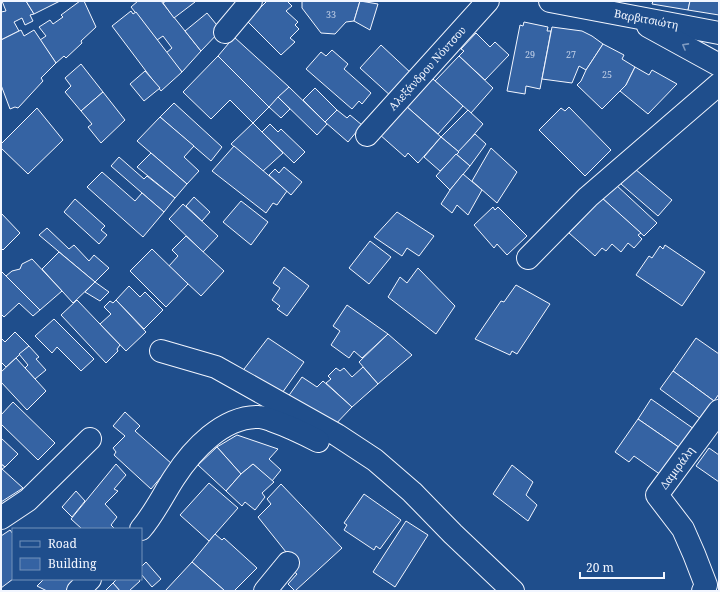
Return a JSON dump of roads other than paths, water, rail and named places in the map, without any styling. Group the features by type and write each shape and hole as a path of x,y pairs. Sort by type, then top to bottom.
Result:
{"street":[{"path":"225,32 252,1"},
{"name":"Αλεξάνδρου Νόυτσου","path":"367,135 488,1"},
{"name":"Βαρβιτσιώτη","path":"550,1 719,33"},
{"path":"632,17 719,65"},
{"path":"528,258 588,197 719,84"},
{"path":"162,351 216,367 330,432 375,460 412,492 453,534 513,591"},
{"name":"Δαμιράλη","path":"703,591 706,585 683,529 657,495 719,411"},
{"path":"142,528 150,519 186,461 212,435 225,425 237,420 260,416 294,428 412,492"},
{"path":"1,518 28,500 90,439"},
{"path":"265,591 288,562"},
{"path":"78,591 89,580"}]}
